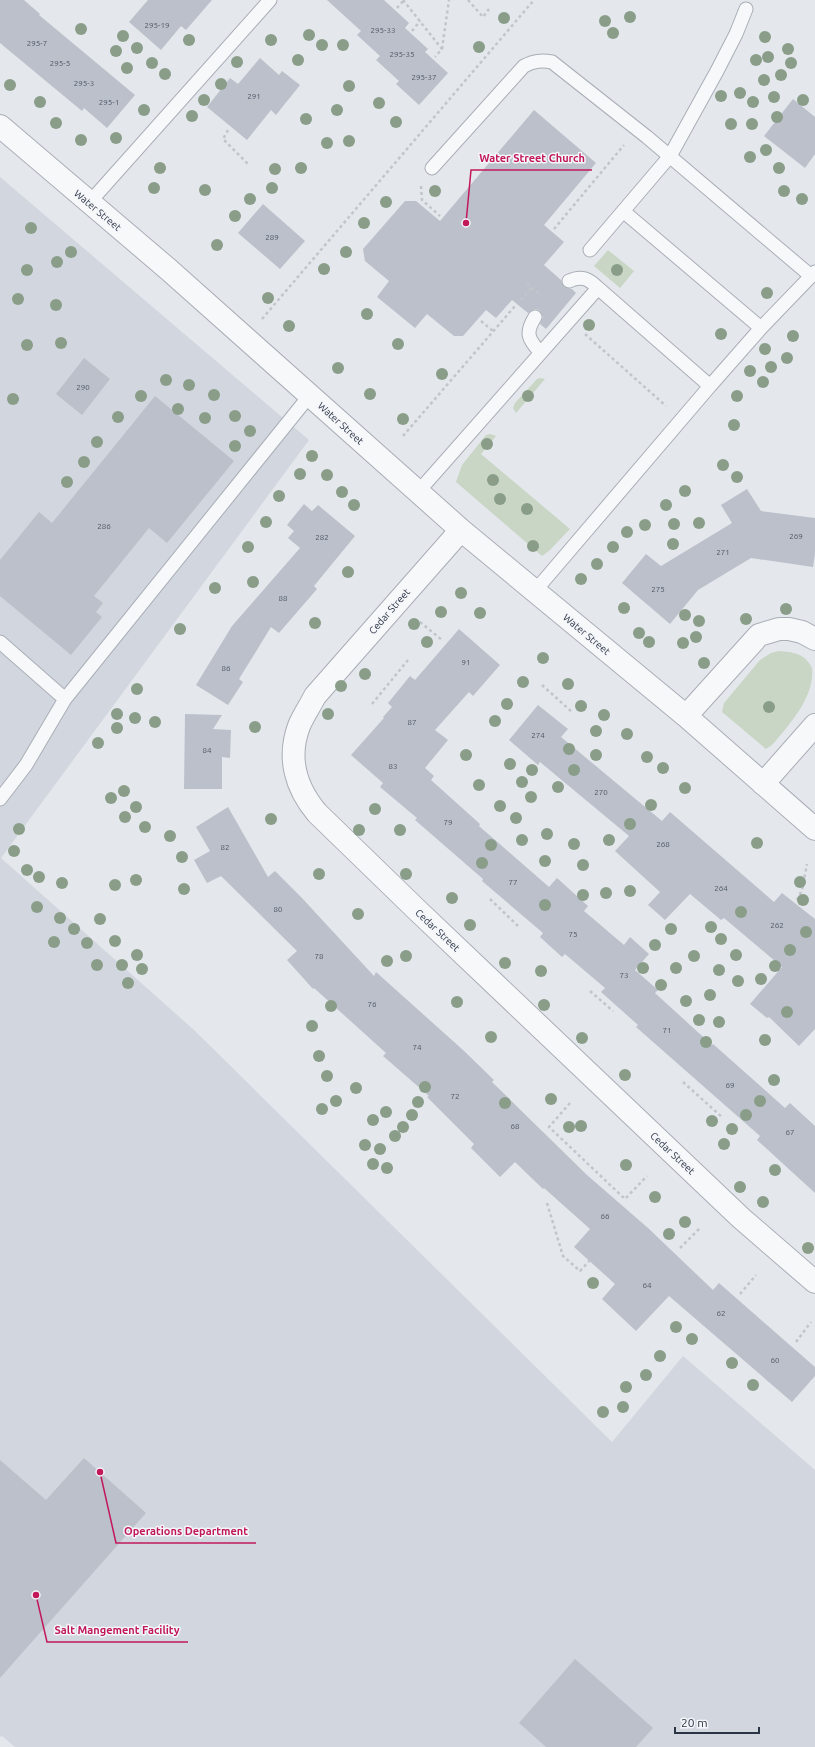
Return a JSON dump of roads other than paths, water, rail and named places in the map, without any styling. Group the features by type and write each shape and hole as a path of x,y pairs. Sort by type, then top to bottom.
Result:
{"street":[{"name":"Water Street","path":"0,126 168,269 461,530 686,716 815,829"},
{"name":"Cedar Street","path":"461,530 315,696 299,726 295,741 294,759 299,785 307,801 319,814 413,907 752,1228 815,1282"},
{"path":"686,716 751,642 759,635 779,629 802,632 815,639"},
{"path":"763,784 815,725"}],"lane":[{"path":"89,203 270,0"},
{"path":"590,250 670,156 717,71 736,34 746,9"},
{"path":"432,168 524,66 534,61 552,62 638,129 813,274 761,328 710,386 535,591"},
{"path":"623,211 761,328"},
{"path":"569,281 576,278 584,278 589,280 710,386"},
{"path":"418,492 598,288"},
{"path":"536,317 530,324 529,334 530,341 540,352"},
{"path":"0,799 26,765 65,699 310,395"},
{"path":"0,642 65,699"}],"place":[{"name":"Water Street Church","path":"466,223"},
{"name":"Operations Department","path":"100,1472"},
{"name":"Salt Mangement Facility","path":"36,1595"}]}
